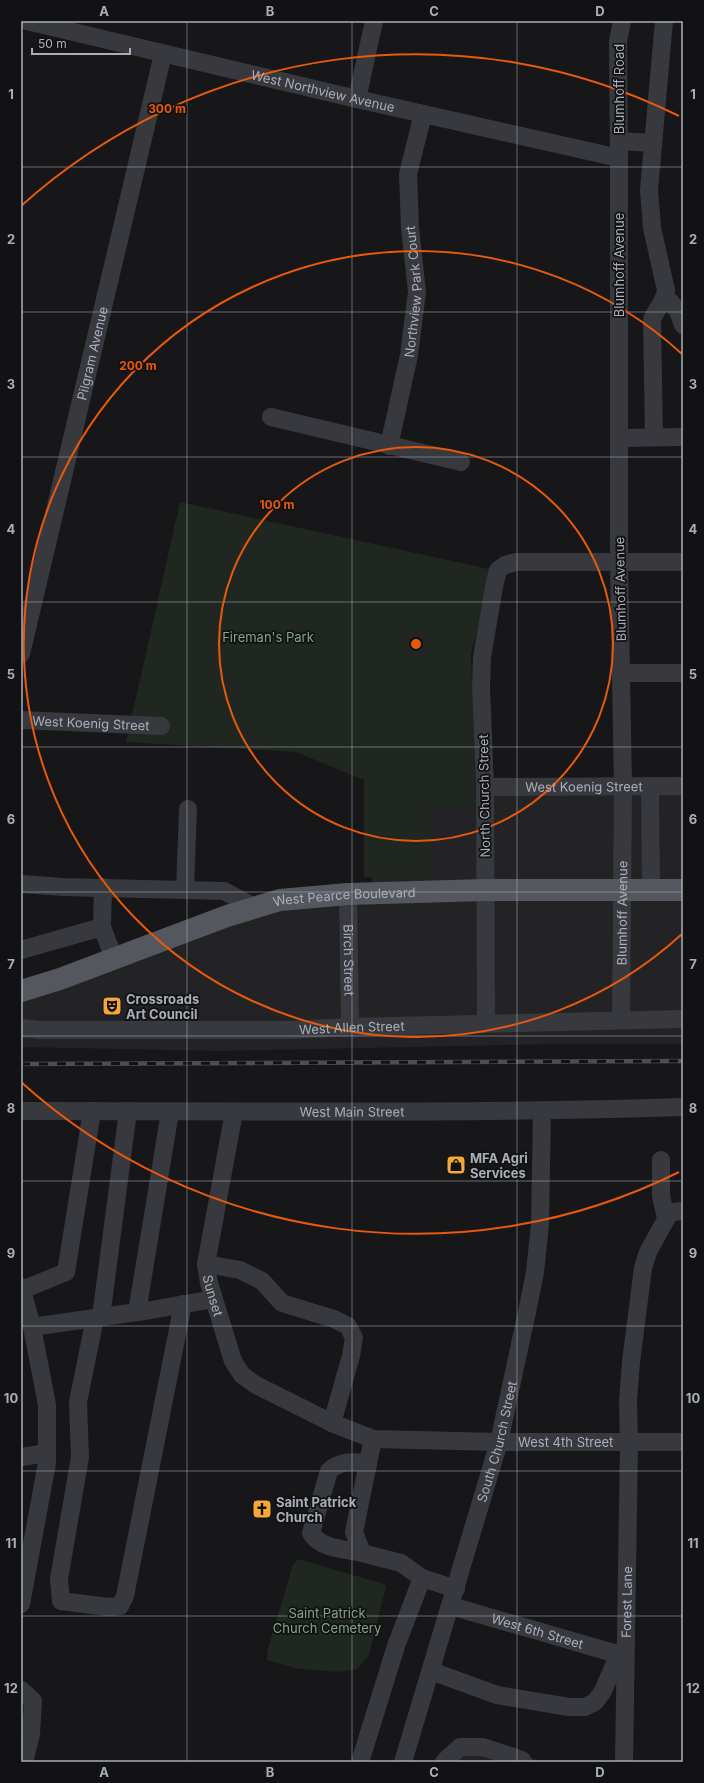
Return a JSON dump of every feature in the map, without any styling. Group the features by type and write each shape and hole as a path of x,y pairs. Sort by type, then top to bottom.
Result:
{"main road":[{"name":"West Pearce Boulevard","path":"21,991 60,980 227,916 280,900 348,894 485,890 683,890"}],"street":[{"name":"West Northview Avenue","path":"27,21 357,99 620,158"},
{"path":"357,99 374,21"},
{"name":"Blumhoff Road","path":"620,158 618,42 622,21"},
{"path":"654,437 652,320 665,296 665,281 652,228 650,190 664,21"},
{"name":"Pilgram Avenue","path":"21,654 163,54"},
{"name":"Northview Park Court","path":"389,446 409,355 416,292 410,228 408,174 423,114"},
{"path":"619,141 653,143"},
{"name":"Blumhoff Avenue","path":"620,158 619,562 622,787 621,1020"},
{"path":"665,296 678,311 683,325"},
{"path":"271,417 461,462"},
{"path":"619,438 683,437"},
{"name":"North Church Street","path":"486,1024 485,787 481,687 482,656 498,570 505,565 516,562 619,562"},
{"path":"619,562 683,562"},
{"path":"621,674 683,673"},
{"name":"West Koenig Street","path":"21,720 161,726"},
{"path":"650,786 651,890"},
{"name":"West Koenig Street","path":"485,787 683,786"},
{"path":"185,890 188,809"},
{"path":"21,884 63,887 224,891 254,907"},
{"path":"103,887 102,928 114,959"},
{"name":"Birch Street","path":"348,894 350,1027"},
{"path":"21,950 102,928"},
{"name":"West Allen Street","path":"21,1028 48,1030 289,1030 350,1027 683,1019"},
{"name":"West Main Street","path":"21,1110 234,1112 542,1111 683,1108"},
{"path":"21,1604 47,1463 47,1405 32,1327 22,1289 66,1272 92,1111"},
{"path":"128,1111 98,1317 78,1402 80,1457 59,1579 61,1601 108,1608 120,1606 125,1596 183,1304"},
{"name":"South Church Street","path":"403,1762 454,1598 500,1442 535,1272 540,1225 542,1111"},
{"path":"137,1312 170,1112"},
{"name":"Sunset","path":"234,1112 206,1264 209,1283 232,1361 242,1375 256,1385 332,1423"},
{"path":"661,1160 661,1196 666,1218"},
{"path":"666,1218 672,1212 683,1211"},
{"name":"Forest Lane","path":"624,1762 624,1656 629,1443 628,1400 631,1362 643,1268 648,1252 666,1218"},
{"path":"206,1264 240,1270 262,1281 282,1303 334,1319 348,1326 354,1338 351,1356 332,1423"},
{"path":"32,1327 214,1299"},
{"name":"West 4th Street","path":"332,1423 373,1439 500,1442 683,1442"},
{"path":"362,1553 354,1532 373,1439"},
{"path":"21,1457 47,1453"},
{"name":"West 6th Street","path":"368,1463 348,1462 335,1465 330,1471 311,1533 315,1540 331,1547 401,1563 454,1598 624,1656"},
{"path":"360,1762 396,1646 422,1578"},
{"path":"431,1671 497,1695 569,1707 585,1707 595,1702 603,1691 615,1663 624,1656"},
{"path":"21,1690 33,1701 31,1734 24,1762"},
{"path":"444,1762 460,1747 482,1747 522,1760 523,1762"}],"shaded area":[{"path":"683,788 683,1044 555,1044 222,1051 21,1047 21,989 227,916 373,893 370,800 485,794"},
{"path":"463,1739 540,1760 540,1762 433,1762 441,1751 450,1744"}],"green space":[{"name":"Fireman's Park","path":"180,502 494,570 471,653 476,806 430,807 430,876 364,877 364,780 296,752 126,742"},
{"name":"Saint Patrick Church Cemetery","path":"298,1559 384,1584 386,1587 369,1655 357,1669 339,1672 299,1669 267,1660 268,1648 293,1565"}],"railway":[{"path":"21,1064 683,1061"}],"place":[{"name":"Crossroads Art Council","path":"112,1006"},
{"name":"MFA Agri Services","path":"456,1165"},
{"name":"Saint Patrick Church","path":"262,1509"}]}
